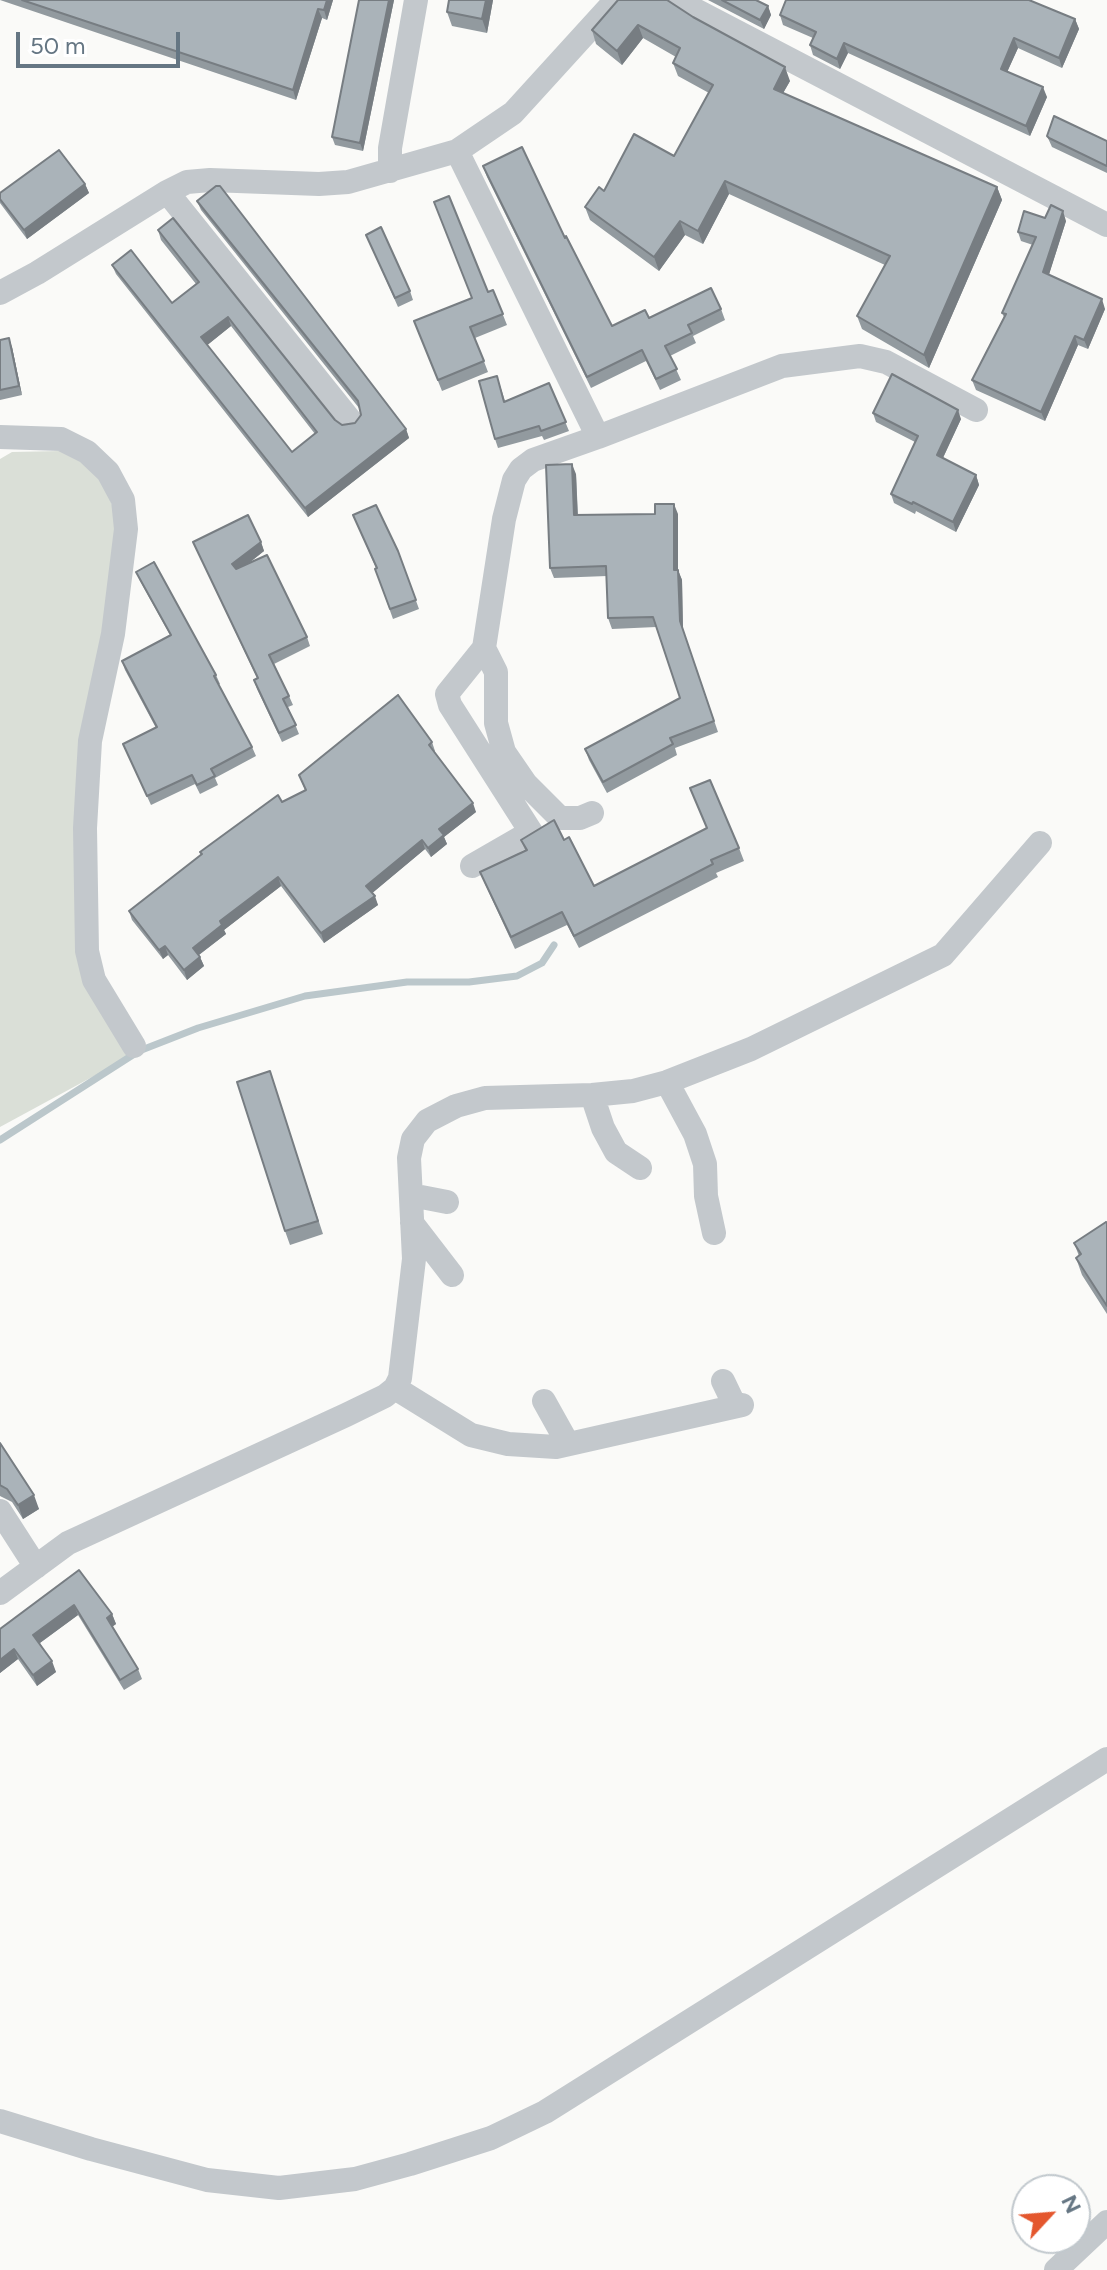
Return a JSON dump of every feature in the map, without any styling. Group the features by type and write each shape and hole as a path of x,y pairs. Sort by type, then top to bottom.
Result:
{"street":[{"path":"390,171 390,148 416,0"},
{"path":"0,293 187,182 348,182 457,151 513,113 616,0"},
{"path":"676,0 1107,225"},
{"path":"457,151 598,437"},
{"path":"167,192 350,420"},
{"path":"472,866 531,832 450,705 447,694 484,648 504,519 514,480 521,469 533,460 782,366 860,356 886,362 976,410"},
{"path":"0,437 61,439 87,452 108,472 123,500 126,529 113,634 90,741 85,828 87,951 94,980 134,1046"},
{"path":"484,648 496,672 496,723 504,752 535,794 560,818 580,818 592,813"},
{"path":"0,1593 68,1543 346,1415 395,1388 400,1378 414,1259 409,1158 413,1139 427,1121 456,1106 485,1098 633,1091 667,1082 751,1049 943,955 1040,843"},
{"path":"667,1082 695,1134 705,1164 706,1196 714,1233"},
{"path":"592,1095 603,1128 616,1152 640,1168"},
{"path":"411,1195 447,1202"},
{"path":"412,1223 452,1275"},
{"path":"395,1388 471,1435 508,1444 556,1447 614,1424 738,1406 723,1381"},
{"path":"544,1401 568,1444"},
{"path":"0,1511 36,1567"},
{"path":"0,2121 207,2180 279,2188 355,2179 491,2138 545,2112 1107,1759"},
{"path":"1056,2270 1107,2222"}],"shaded area":[{"path":"60,451 84,459 100,476 115,512 117,528 105,639 89,984 129,1057 0,1127 0,459 12,452"}],"building":[{"path":"22,0 327,0 324,10 318,9 293,90"},
{"path":"359,0 389,0 360,143 332,137"},
{"path":"449,0 486,0 482,19 447,12"},
{"path":"618,0 667,0 785,67 774,89 997,187 924,355 857,316 890,256 725,181 698,231 680,221 654,257 585,207 599,187 604,191 634,134 674,156 713,85 673,63 680,48 638,25 617,51 592,30"},
{"path":"722,0 756,0 768,6 760,20"},
{"path":"786,0 1029,0 1075,19 1059,58 1014,38 1001,69 1043,87 1026,126 844,43 837,59 810,45 816,32 780,15"},
{"path":"1054,116 1107,141 1107,166 1049,138"},
{"path":"522,147 565,238 612,326 645,310 649,318 711,288 721,309 688,325 692,333 665,346 677,369 656,379 642,350 587,377 483,166"},
{"path":"59,150 85,184 24,230 0,199 0,193"},
{"path":"220,186 406,429 305,508 112,265 131,250 172,303 199,282 158,230 173,218 335,420 342,425 355,423 361,415 358,401 197,201","holes":["228,317 317,432 292,452 201,337"]},
{"path":"449,196 488,292 493,290 503,314 470,327 484,361 438,380 414,321 472,298 434,202"},
{"path":"1051,205 1063,211 1043,272 1102,299 1084,340 1075,336 1041,412 972,380 1006,314 1002,313 1036,237 1018,232 1024,211 1045,218"},
{"path":"381,227 410,291 395,298 366,235"},
{"path":"9,338 19,386 0,390 0,340"},
{"path":"892,374 958,410 937,455 976,475 953,522 891,494 918,436 873,413"},
{"path":"497,376 504,402 549,383 566,422 541,431 539,426 495,439 479,381"},
{"path":"572,464 574,515 655,514 655,504 674,504 674,570 678,570 680,621 714,721 670,738 673,744 603,782 585,749 680,698 653,617 608,618 606,566 550,568 546,465"},
{"path":"376,505 398,551 416,600 390,609 377,568 353,515"},
{"path":"248,515 261,542 232,564 236,569 267,555 307,637 269,655 289,696 283,699 296,725 279,733 254,680 258,678 193,542"},
{"path":"154,562 252,747 211,769 215,776 197,785 192,775 147,796 123,744 157,727 122,661 171,635 136,572"},
{"path":"398,695 432,742 429,745 473,803 439,829 444,835 428,848 422,840 366,886 375,896 321,933 278,877 220,921 222,925 193,948 200,957 184,970 165,946 159,950 129,911 202,854 200,852 278,795 282,802 306,790 299,775"},
{"path":"710,780 739,848 711,860 713,864 574,936 562,912 511,937 480,872 527,850 521,840 554,820 564,840 569,837 594,886 707,828 690,788"},
{"path":"270,1071 318,1221 285,1231 237,1082"},
{"path":"1106,1222 1107,1306 1076,1258 1081,1254 1074,1243"},
{"path":"0,1443 34,1495 18,1505 7,1489 0,1485"},
{"path":"79,1570 112,1614 107,1618 138,1669 120,1680 74,1605 33,1635 52,1661 33,1675 14,1649 0,1660 0,1629"}],"waterway":[{"path":"0,1140 139,1051 198,1028 305,996 407,982 469,982 517,976 542,963 554,945"}]}
